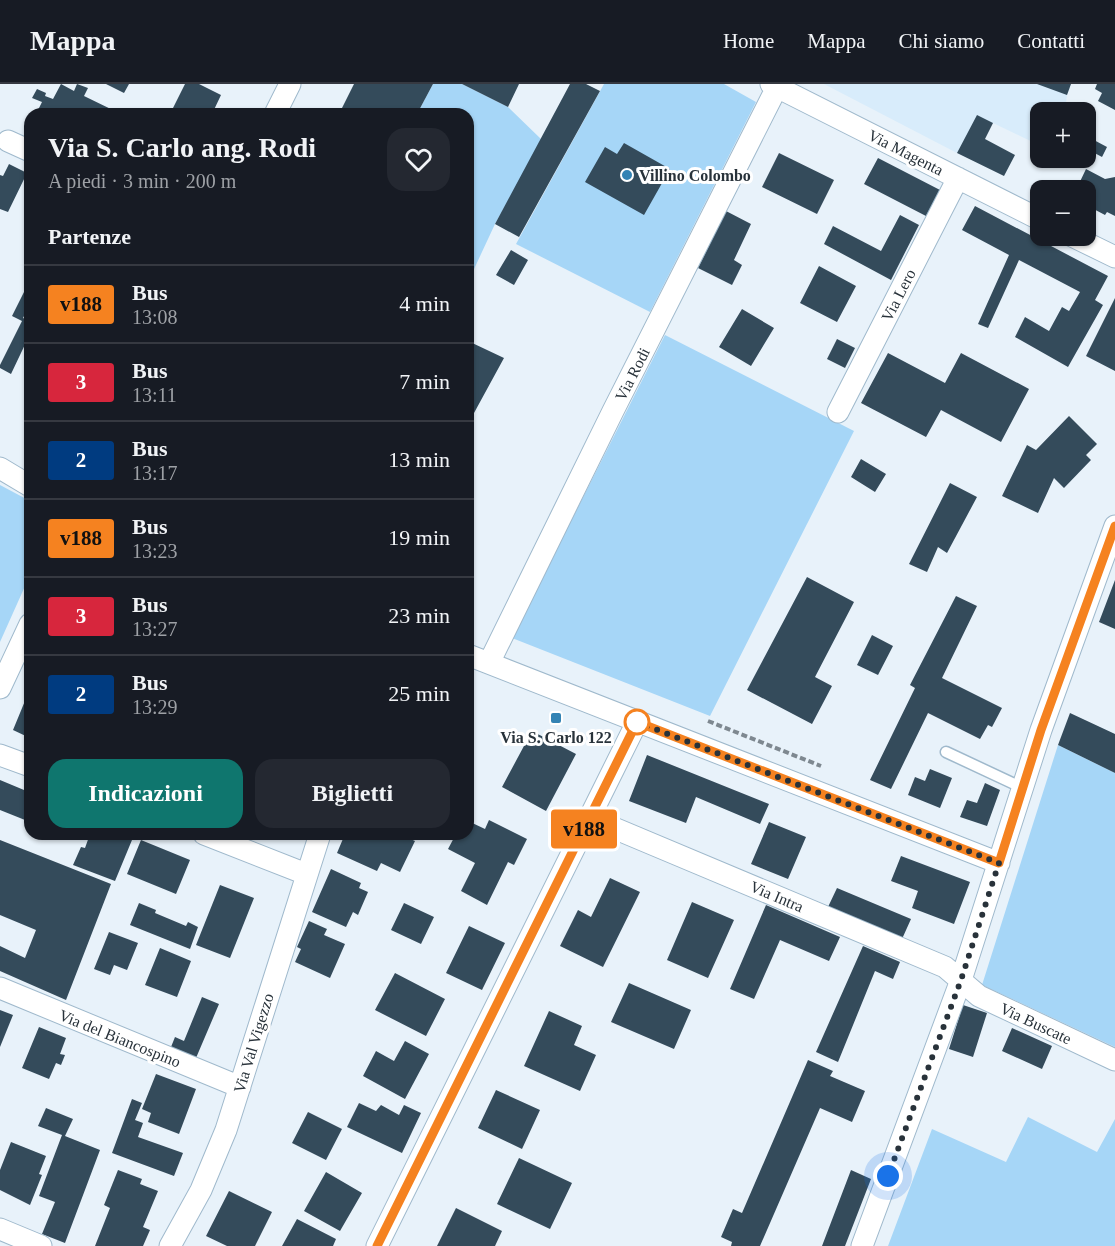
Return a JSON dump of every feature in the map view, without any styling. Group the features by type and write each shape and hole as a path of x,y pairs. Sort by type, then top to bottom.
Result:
{"street":[{"path":"277,108 287,85"},
{"name":"Via Magenta","path":"774,86 1030,214"},
{"name":"Via Rodi","path":"489,663 774,86"},
{"path":"8,141 24,149"},
{"name":"Via Lero","path":"838,412 958,178"},
{"path":"1092,246 1115,257"},
{"path":"0,468 24,482"},
{"path":"862,1246 961,980 1041,730 1115,526"},
{"path":"0,688 24,637"},
{"path":"474,657 999,863"},
{"path":"377,1246 637,722"},
{"path":"0,755 24,764"},
{"name":"Via Intra","path":"590,818 945,967 961,980"},
{"path":"219,840 306,874"},
{"name":"Via Val Vigezzo","path":"170,1246 210,1170 226,1130 318,840"},
{"name":"Via Buscate","path":"961,980 979,996 1115,1060"},
{"name":"Via del Biancospino","path":"0,988 240,1087"},
{"path":"0,1229 42,1246"}],"lane":[{"path":"946,752 1023,788"}],"path":[{"path":"708,721 830,770"}],"shaded area":[{"path":"433,84 462,84 508,107 542,140 495,224 474,269 474,108 420,108"},
{"path":"604,84 724,84 756,102 650,312 516,244"},
{"path":"824,84 1071,84 1066,102 1030,102 1030,141 993,123 957,153"},
{"path":"665,335 854,431 710,716 512,638"},
{"path":"0,485 24,498 24,588 0,642"},
{"path":"1058,745 1115,773 1115,1047 982,985"},
{"path":"1028,1117 1097,1152 1115,1119 1115,1246 888,1246 932,1129 1006,1162"}],"building":[{"path":"61,84 74,91 77,84 88,88 84,96 109,108 39,108 42,102 32,98 37,89 53,99"},
{"path":"106,84 129,84 124,93"},
{"path":"185,84 199,84 221,95 215,108 173,108"},
{"path":"354,84 433,84 420,108 342,108"},
{"path":"462,84 519,84 508,107"},
{"path":"570,84 586,84 600,91 519,237 495,224"},
{"path":"1037,84 1071,84 1067,95"},
{"path":"1097,84 1115,84 1115,110 1098,101 1102,93 1095,89"},
{"path":"977,115 993,123 985,139 1015,155 1004,176 957,153"},
{"path":"1096,141 1107,147 1102,157 1096,154"},
{"name":"Villino Colombo","path":"624,143 670,169 644,215 585,182 605,147 617,154"},
{"path":"779,153 834,180 817,214 762,187"},
{"path":"878,158 940,190 926,216 864,184"},
{"path":"9,164 24,172 24,179 8,212 0,209 0,175 3,176"},
{"path":"1086,169 1105,179 1115,177 1115,216 1107,212 1105,215 1096,210 1096,180 1081,180"},
{"path":"975,206 1030,235 1030,246 1051,246 1108,276 1095,300 1103,305 1068,367 1015,337 1025,317 1049,331 1062,307 1069,311 1080,292 1019,260 988,328 978,324 1009,255 962,230"},
{"path":"726,211 751,224 734,260 742,265 732,285 698,268"},
{"path":"900,215 919,225 891,280 824,244 833,226 881,251"},
{"path":"511,250 528,260 514,285 496,275"},
{"path":"819,266 856,286 837,322 800,303"},
{"path":"24,292 24,347 11,374 0,368 0,365 22,321 12,316"},
{"path":"1115,298 1115,371 1086,356"},
{"path":"742,309 774,328 751,366 719,347"},
{"path":"837,339 855,348 845,368 827,359"},
{"path":"474,344 504,358 474,413"},
{"path":"888,353 945,383 961,353 1029,389 1001,442 941,410 926,437 861,403"},
{"path":"1069,416 1097,444 1086,455 1091,460 1064,488 1054,478 1038,513 1002,496 1027,445 1036,450"},
{"path":"861,459 886,474 875,492 851,477"},
{"path":"950,483 977,497 947,553 938,547 927,572 909,564"},
{"path":"807,577 854,602 815,677 832,686 812,724 747,690"},
{"path":"1115,580 1115,629 1099,622"},
{"path":"956,596 977,606 942,678 1002,708 992,727 988,725 980,739 928,713 891,789 870,780 915,688 910,685"},
{"path":"872,635 893,646 878,675 857,665"},
{"path":"24,703 24,735 13,730"},
{"path":"1070,713 1115,734 1115,773 1058,745"},
{"path":"532,731 576,754 546,811 502,787"},
{"path":"647,755 769,804 760,824 696,797 686,823 629,801"},
{"path":"930,769 952,778 940,808 908,795 915,777 925,781"},
{"path":"0,780 24,790 24,820 0,810"},
{"path":"985,783 1000,790 987,826 960,817 967,800 977,803"},
{"path":"489,820 527,839 514,865 508,862 487,905 461,891 475,863 448,849 453,840 474,840 474,824 485,829"},
{"path":"769,822 806,837 788,879 751,864"},
{"path":"0,840 111,884 66,1000 0,971 0,946 25,958 36,930 0,915"},
{"path":"88,840 132,840 115,881 73,865 81,847 85,848"},
{"path":"141,840 190,860 176,894 127,874"},
{"path":"342,840 415,841 400,872 381,863 377,871 337,853"},
{"path":"901,856 970,882 954,924 912,908 918,891 891,881"},
{"path":"331,869 361,883 359,888 368,892 358,915 353,912 346,927 312,912"},
{"path":"610,878 640,892 603,967 560,946 578,910 591,917"},
{"path":"220,885 254,898 230,958 196,945"},
{"path":"837,888 911,919 902,939 828,907"},
{"path":"692,902 734,920 708,978 667,960"},
{"path":"139,903 156,910 155,913 186,926 188,922 198,927 190,949 130,925"},
{"path":"404,903 434,917 421,944 391,930"},
{"path":"766,905 840,937 829,961 780,940 754,999 730,989"},
{"path":"309,921 327,929 324,935 345,944 330,978 295,962 301,949 297,947"},
{"path":"469,926 505,943 482,990 446,973"},
{"path":"109,932 138,943 127,970 114,965 110,975 94,969"},
{"path":"863,946 900,962 893,979 875,971 838,1062 816,1052"},
{"path":"160,948 191,961 177,997 145,985"},
{"path":"395,973 445,999 426,1036 375,1010"},
{"path":"629,983 691,1010 674,1049 611,1022"},
{"path":"202,997 219,1004 196,1058 171,1047 175,1037 184,1041"},
{"path":"963,1005 987,1013 973,1057 949,1049"},
{"path":"0,1010 13,1015 0,1047"},
{"path":"549,1011 582,1026 574,1045 596,1055 580,1091 524,1066"},
{"path":"39,1027 66,1038 60,1054 65,1055 61,1065 56,1063 49,1079 22,1068"},
{"path":"1012,1028 1052,1046 1042,1069 1002,1051"},
{"path":"405,1041 429,1054 405,1099 363,1076 376,1051 394,1061"},
{"path":"808,1060 833,1071 830,1076 865,1091 852,1122 820,1108 760,1246 731,1246 732,1242 721,1237 733,1209 742,1213"},
{"path":"156,1074 196,1089 179,1134 148,1122 151,1113 142,1109"},
{"path":"496,1090 540,1110 522,1149 478,1128"},
{"path":"132,1099 142,1103 135,1120 143,1123 138,1137 183,1153 174,1176 112,1153"},
{"path":"359,1103 376,1111 381,1105 399,1115 404,1105 421,1113 402,1153 347,1127"},
{"path":"46,1108 73,1119 65,1136 100,1150 65,1243 42,1234 55,1202 39,1196 62,1135 38,1126"},
{"path":"308,1112 342,1129 326,1160 292,1143"},
{"path":"11,1142 46,1156 39,1174 42,1175 30,1205 0,1190 0,1170"},
{"path":"519,1158 572,1183 550,1229 497,1204"},
{"path":"118,1170 142,1179 140,1184 158,1191 143,1227 150,1230 143,1246 95,1246 110,1208 104,1205"},
{"path":"851,1170 871,1179 845,1246 822,1246"},
{"path":"326,1172 362,1193 340,1231 304,1211"},
{"path":"229,1191 272,1212 255,1246 227,1246 206,1236"},
{"path":"456,1208 502,1231 495,1246 437,1246"},
{"path":"297,1219 336,1239 333,1246 282,1246"}],"bus line":[{"name":"v188","path":"377,1246 637,722 999,863 1041,730 1115,526"}],"place":[{"name":"Villino Colombo","path":"627,175"},
{"name":"Via S. Carlo 122","path":"556,718"}],"route":[{"path":"637,722 999,863 961,980 888,1176"}]}
